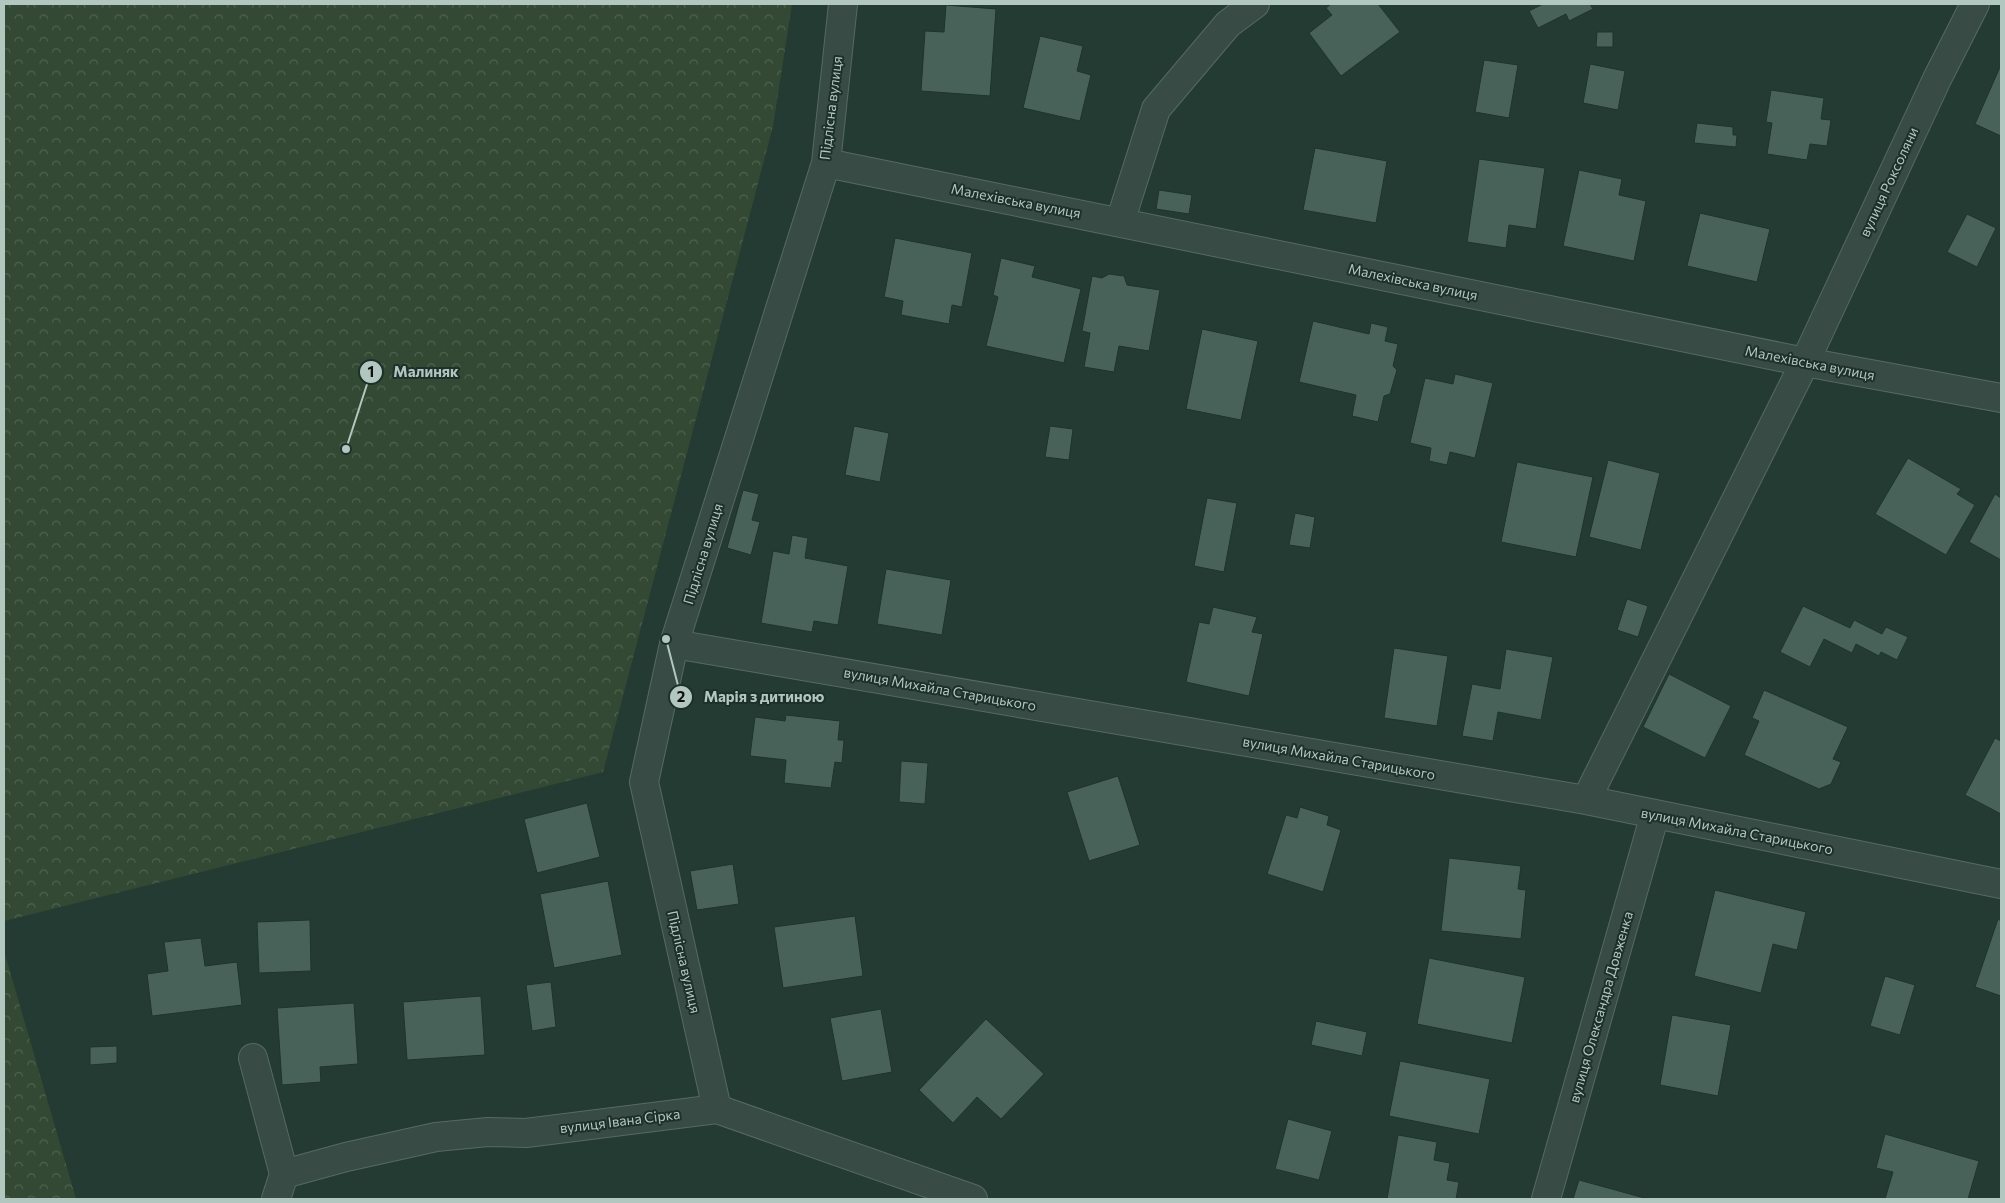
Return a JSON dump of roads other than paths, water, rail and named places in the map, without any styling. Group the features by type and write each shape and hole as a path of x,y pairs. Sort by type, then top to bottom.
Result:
{"street":[{"name":"Підлісна вулиця","path":"716,1109 644,782 674,644 826,163 843,4"},
{"path":"1120,222 1156,109 1228,24 1255,4"},
{"name":"вулиця Роксоляни","path":"1586,800 1805,362 1937,79 1975,4"},
{"name":"Малехівська вулиця","path":"826,163 1805,362 2001,398"},
{"name":"вулиця Михайла Старицького","path":"674,644 1586,800 2001,884"},
{"name":"вулиця Олександра Довженка","path":"1546,1199 1655,814"},
{"path":"252,1058 280,1187"},
{"name":"вулиця Івана Сірка","path":"280,1187 346,1157 436,1137 488,1132 526,1133 716,1109 973,1199"}],"place":[{"name":"Малиняк","path":"346,449"},
{"name":"Марія з дитиною","path":"666,639"}]}
